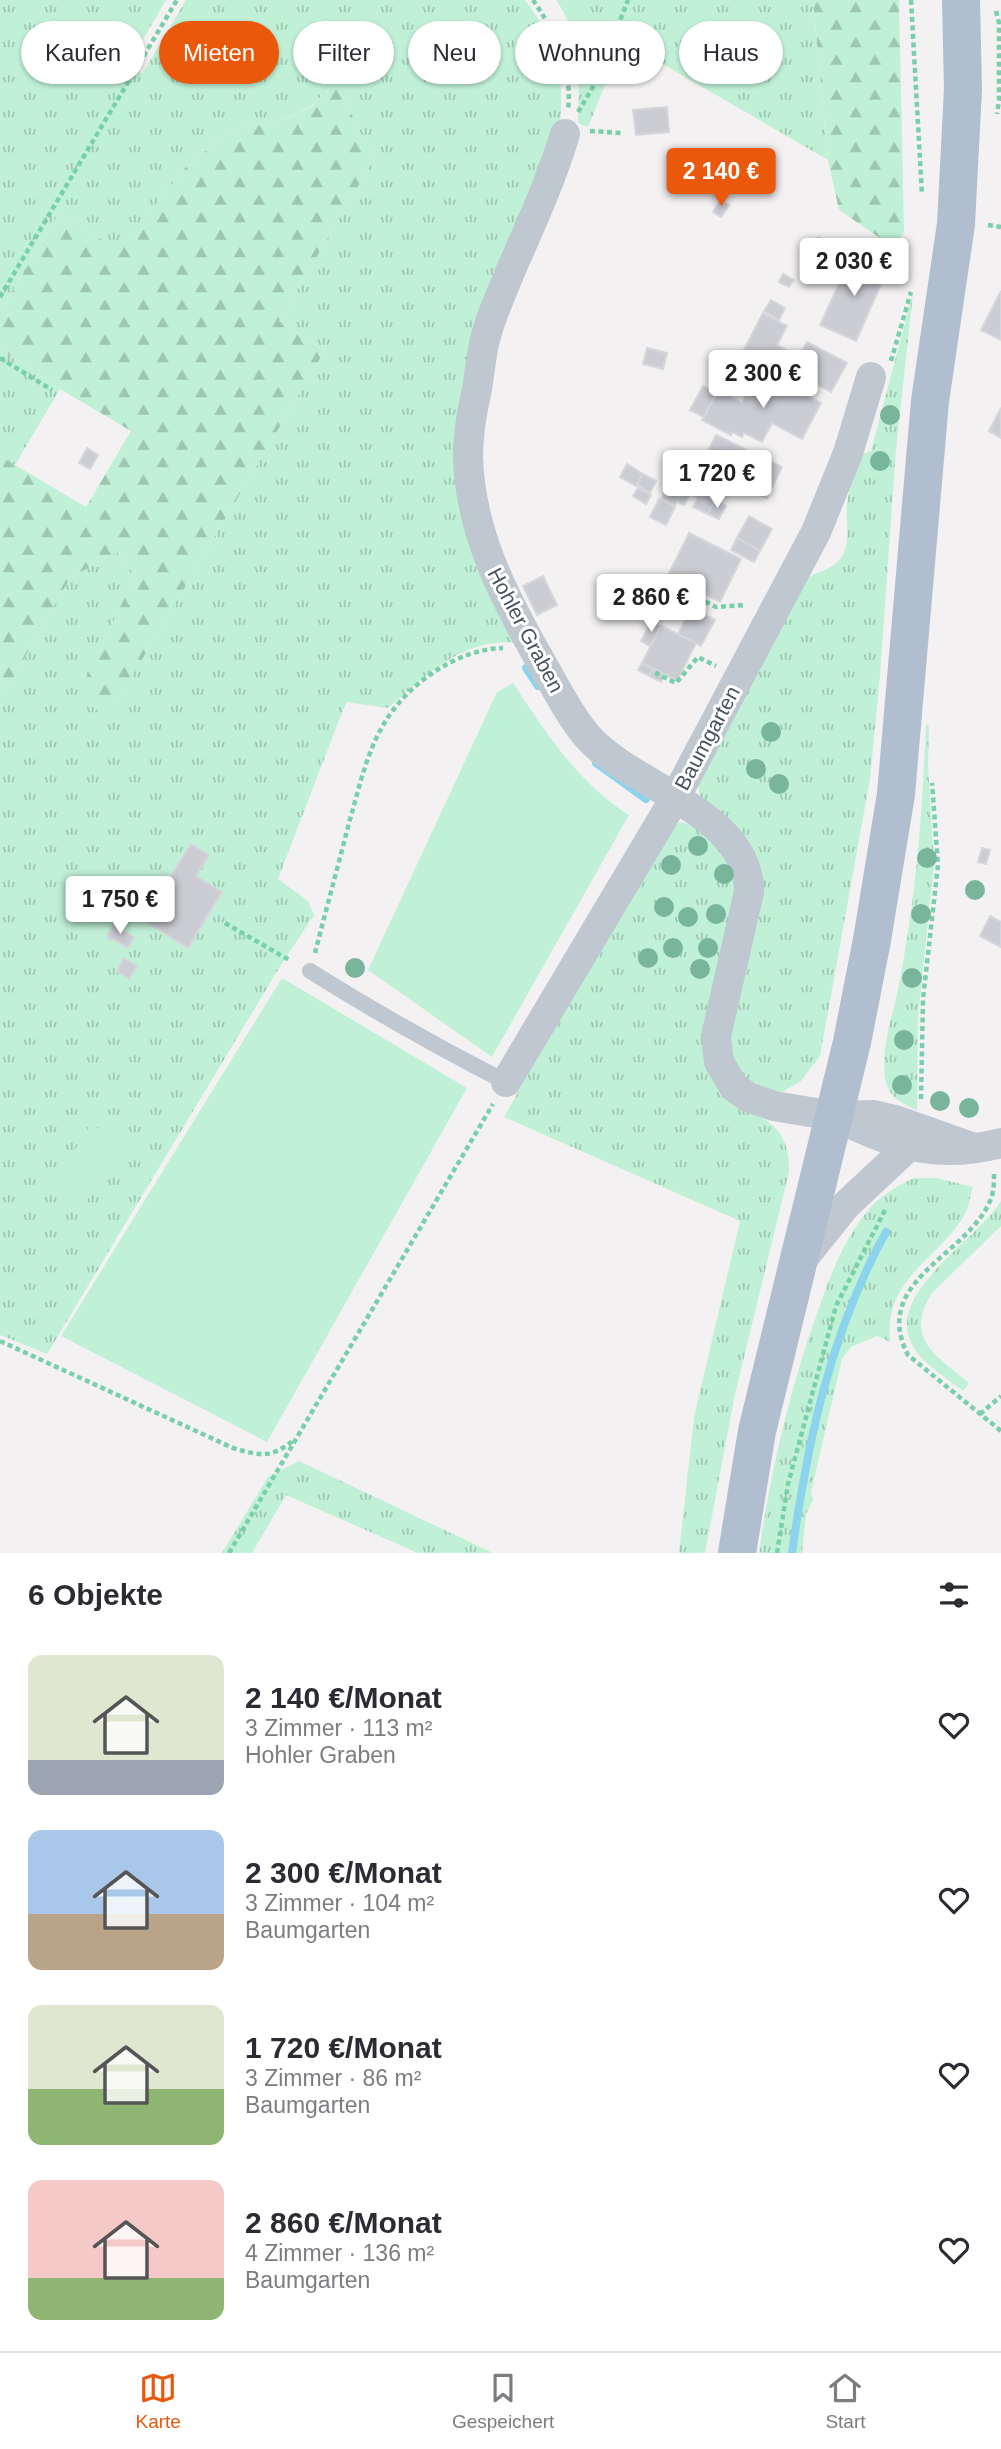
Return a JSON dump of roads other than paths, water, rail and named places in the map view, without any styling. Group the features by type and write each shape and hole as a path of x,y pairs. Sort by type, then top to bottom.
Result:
{"main road":[{"path":"737,1553 757,1431 834,1116 872,940 896,794 930,401 956,224 963,89 961,0"}],"street":[{"name":"Hohler Graben","path":"565,134 554,169 486,335 471,417 468,455 470,489 487,555 532,647 572,717 587,736 629,772 699,813 729,839 745,866 749,881 746,905 716,1036 716,1051 724,1075 734,1087 774,1106 834,1116 874,1115 988,1145"},
{"name":"Baumgarten","path":"506,1082 675,798 817,532 881,371"},
{"name":"Hohler Graben","path":"834,1116 867,1132 909,1146 940,1151 988,1145"},
{"path":"795,1269 846,1205 909,1146"}],"lane":[{"path":"310,971 387,1018 506,1082"}],"waterway":[{"path":"526,668 538,686"},
{"path":"596,763 646,799"},
{"path":"792,1553 806,1469 824,1388 850,1309 886,1232"}]}
